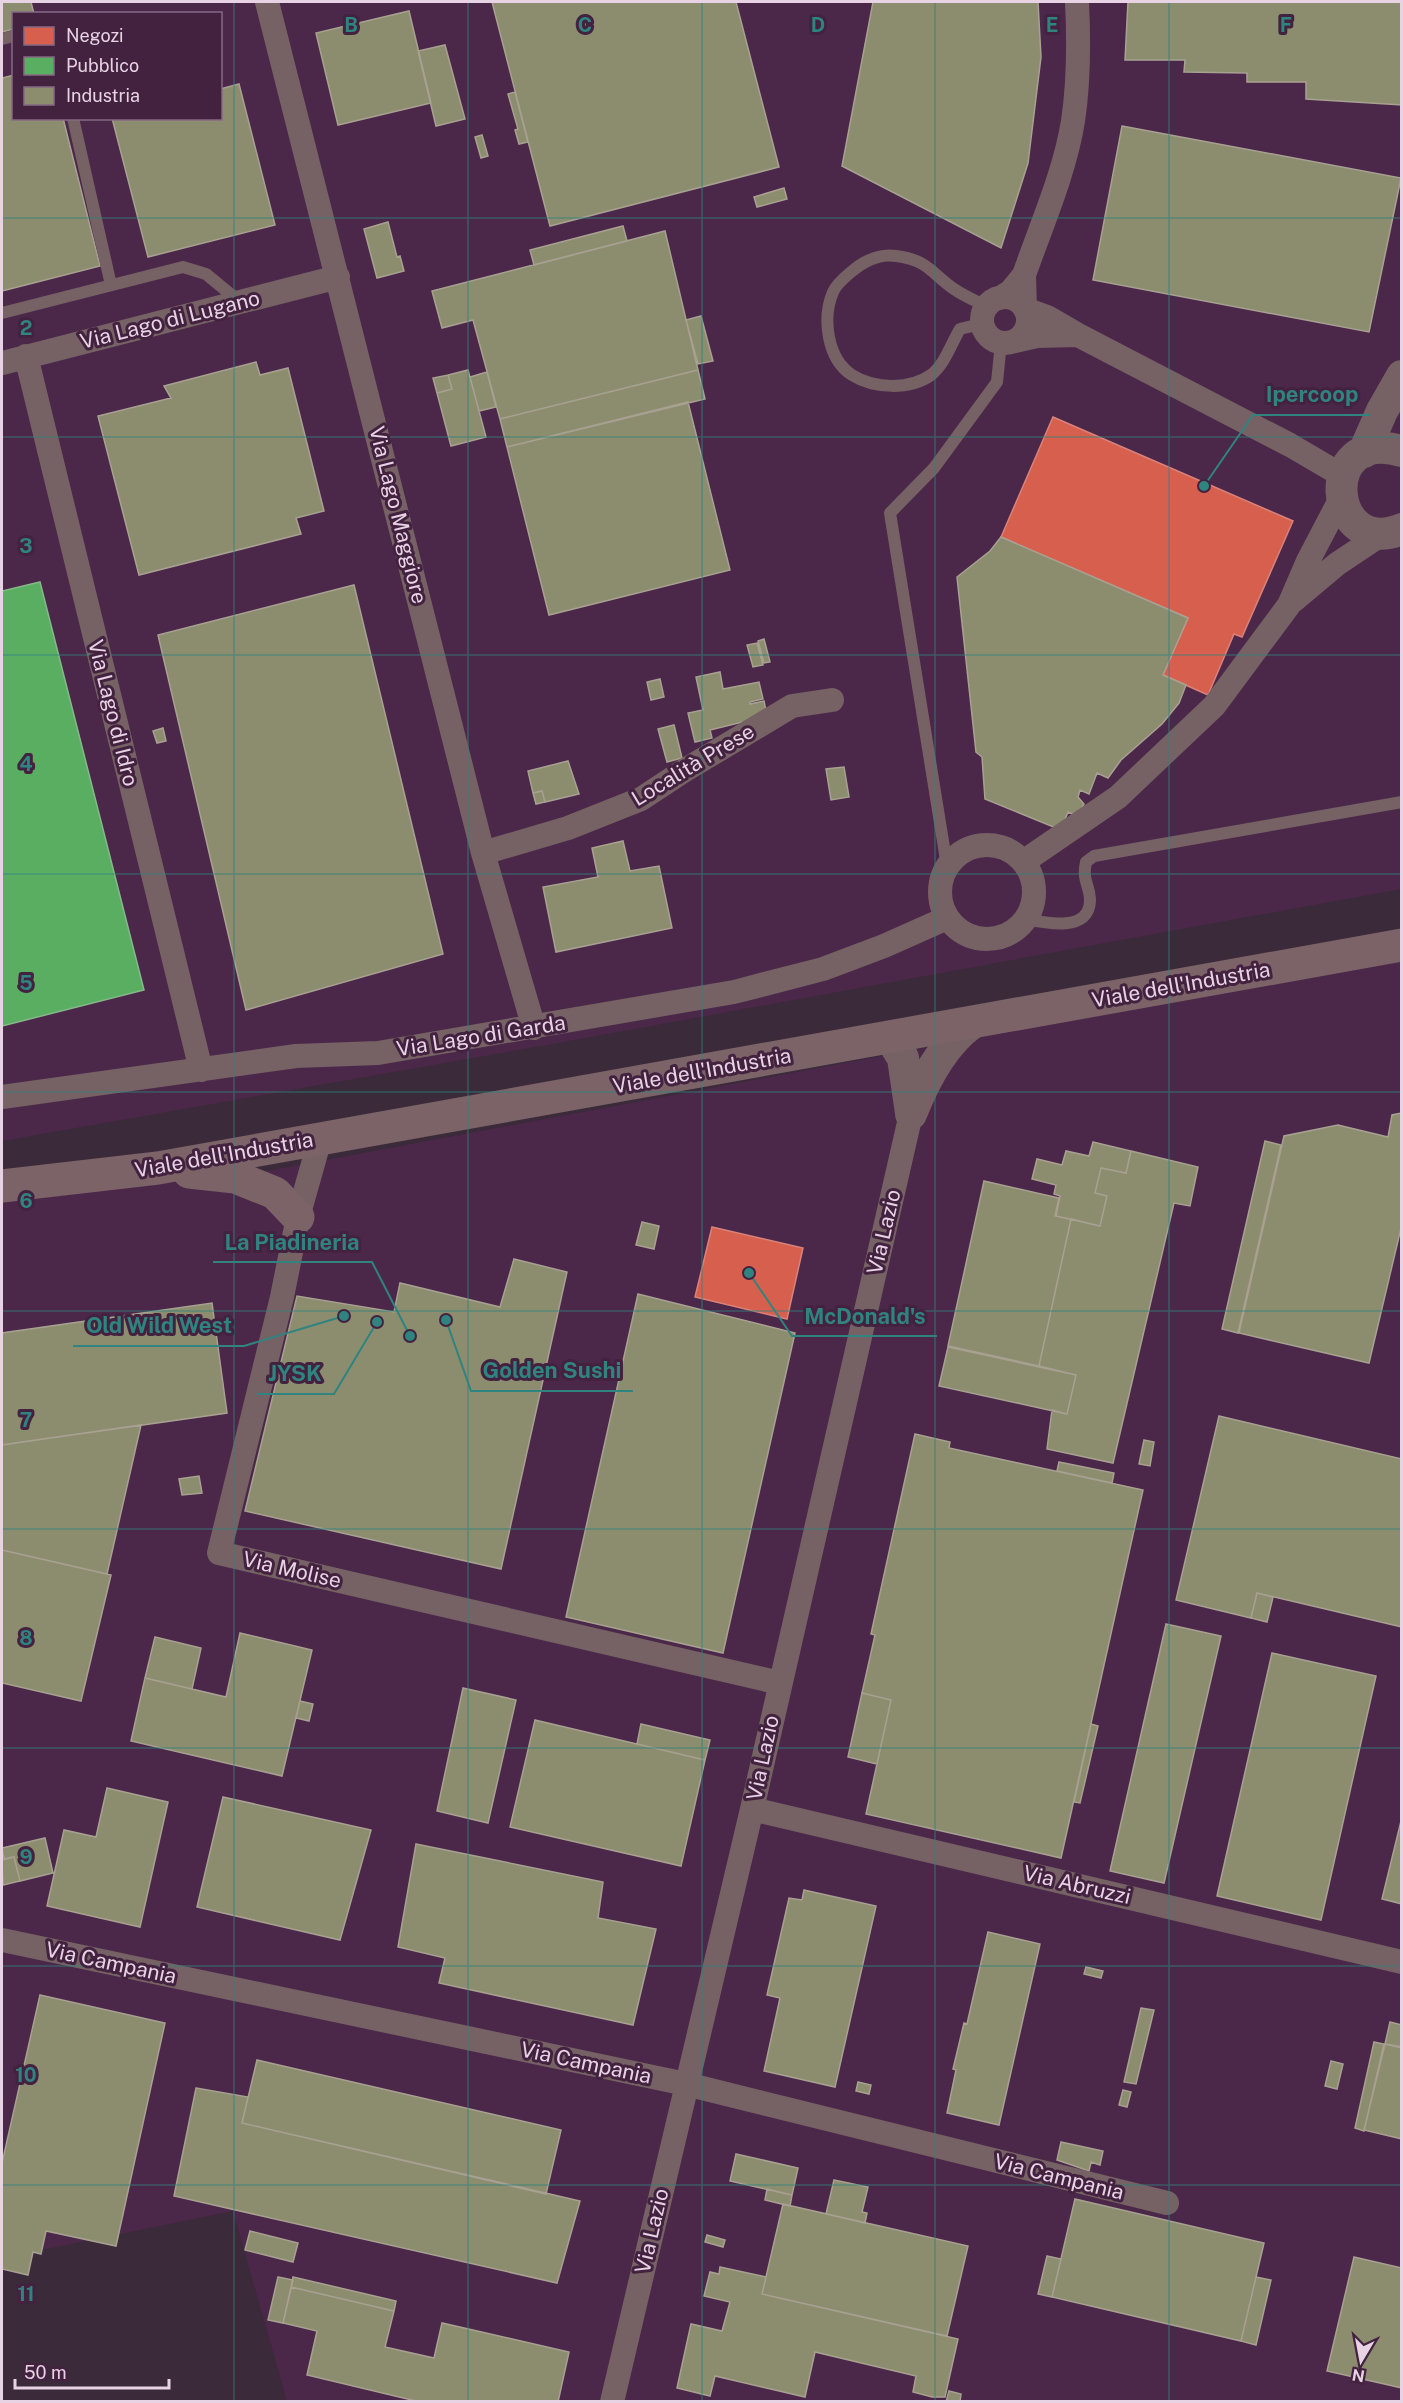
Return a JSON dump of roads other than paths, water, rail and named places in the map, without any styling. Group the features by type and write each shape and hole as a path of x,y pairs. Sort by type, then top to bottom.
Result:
{"main road":[{"name":"Viale dell'Industria","path":"2,1186 158,1168 891,1036 971,1024 1401,945"},
{"path":"158,1168 235,1178 275,1193 298,1217"}],"street":[{"name":"Via Lago Maggiore","path":"267,2 483,853 534,1028"},
{"path":"997,323 1011,291 1024,275 1058,178 1073,123 1079,59 1077,2"},
{"path":"997,323 1026,331 1028,324 1024,275"},
{"name":"Via Lago di Lugano","path":"2,363 338,277"},
{"path":"997,323 1015,300 1025,309 1047,317 1290,445 1342,487 1345,509 1360,526 1392,531"},
{"path":"997,323 1037,336 1078,335"},
{"name":"Via Lago di Idro","path":"26,356 201,1070"},
{"path":"1364,452 1401,376"},
{"path":"1289,605 1354,458 1376,448 1389,447 1401,451"},
{"path":"1023,862 1118,797 1214,706 1289,605 1337,564 1392,531"},
{"name":"Località Prese","path":"483,853 568,828 641,799 792,706 832,700"},
{"path":"986,845 1000,847 1013,853 1023,862 1031,875 1034,890 1032,905 1026,919 1016,930 986,940 971,937 958,930 947,918 939,892 941,879 947,866 958,855 972,848 986,845"},
{"name":"Via Lago di Garda","path":"2,1097 296,1056 378,1053 734,992 843,961 947,918"},
{"path":"911,1114 934,1067 960,1032 971,1024"},
{"path":"891,1036 903,1058 911,1114"},
{"name":"Via Lazio","path":"612,2402 752,1809 911,1114"},
{"name":"Via Molise","path":"320,1139 298,1217 282,1297 219,1553 780,1683"},
{"name":"Via Abruzzi","path":"752,1809 1401,1962"},
{"name":"Via Campania","path":"2,1940 686,2084 1167,2203"}],"lane":[{"path":"72,120 111,285"},
{"path":"894,255 914,259 929,267 997,323 960,329 941,364 931,375 905,385 886,386 852,375 840,363 828,331 827,312 834,290 853,270 879,256 894,255"},
{"path":"2,313 183,267 206,274 240,302"},
{"path":"947,866 890,513 934,468 997,382 997,323"},
{"path":"1026,919 1058,925 1077,920 1087,910 1090,900 1083,875 1086,861 1094,856 1401,802"}],"place":[{"name":"Ipercoop","path":"1204,486"},
{"name":"McDonald's","path":"749,1273"},
{"name":"Old Wild West","path":"344,1316"},
{"name":"Golden Sushi","path":"446,1320"},
{"name":"JYSK","path":"377,1322"},
{"name":"La Piadineria","path":"410,1336"}]}
